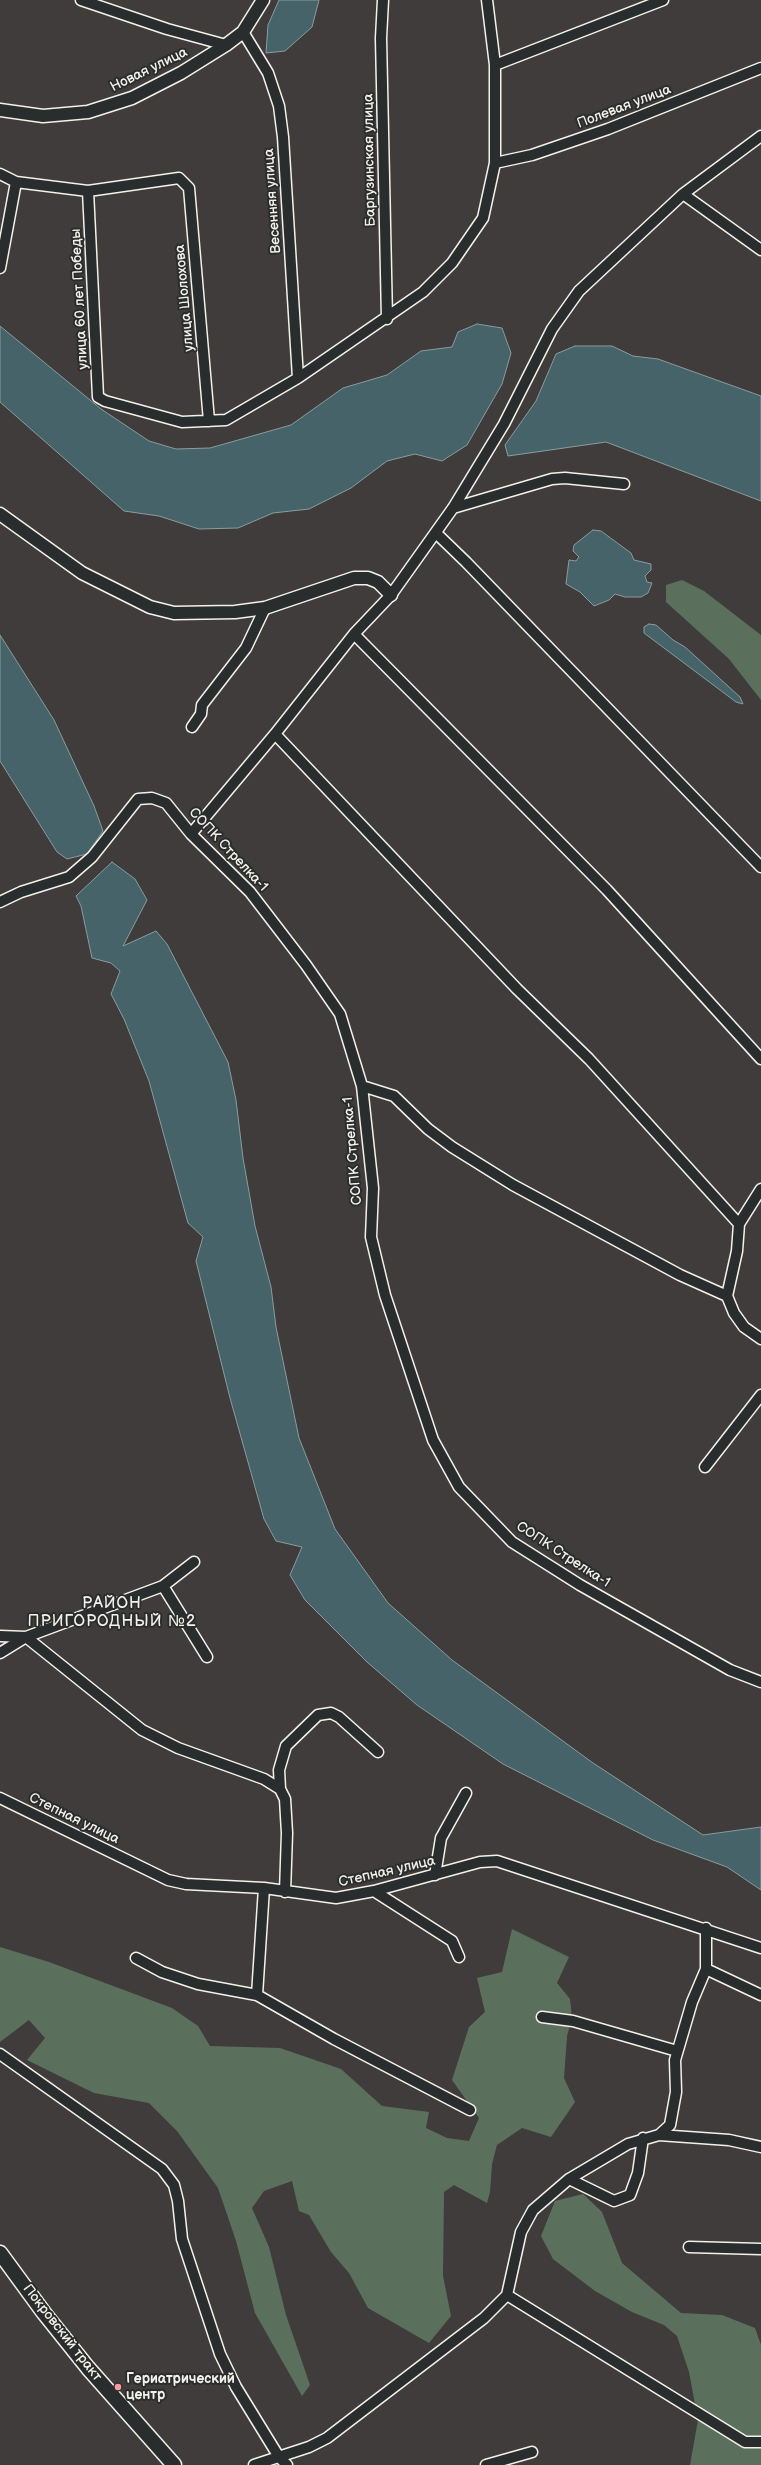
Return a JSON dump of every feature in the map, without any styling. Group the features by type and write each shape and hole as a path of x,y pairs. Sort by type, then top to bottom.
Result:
{"main road":[{"name":"Покровский тракт","path":"0,2253 78,2356 174,2465"}],"street":[{"path":"80,0 167,29 226,45"},
{"name":"Новая улица","path":"0,110 43,116 88,112 132,98 181,73 226,45 243,32 263,0"},
{"name":"Баргузинская улица","path":"383,0 381,38 387,318"},
{"path":"210,421 226,420 298,378 337,349 387,318 423,292 456,256 483,218 494,163 495,66 487,0"},
{"path":"495,66 663,0"},
{"name":"Весенняя улица","path":"243,32 268,73 280,106 298,378"},
{"name":"Полевая улица","path":"494,163 532,155 608,130 761,68"},
{"path":"191,834 275,734 354,634 391,595 436,533 504,424 552,329 579,291 683,194 761,136"},
{"path":"0,174 16,182 88,191"},
{"name":"улица Шолохова","path":"88,191 179,178 189,188 210,421"},
{"path":"0,268 16,182"},
{"name":"улица 60 лет Победы","path":"88,191 98,397 105,401 182,422 210,421"},
{"path":"683,194 761,250"},
{"path":"453,508 552,479 565,478 624,484"},
{"path":"0,514 82,573 150,607 174,613 235,612 265,608 354,578 368,578 378,582 391,595"},
{"path":"436,533 466,562 761,867"},
{"path":"192,727 201,714 202,705 246,648 265,608"},
{"path":"354,634 607,890 761,1059"},
{"path":"275,734 518,990 588,1059 739,1224"},
{"name":"СОПК Стрелка-1","path":"0,902 21,892 70,877 92,857 138,799 152,798 166,803 191,834 250,892 340,1014 362,1086 373,1188 371,1237 385,1295 433,1440 459,1487 512,1542 580,1584 730,1670 761,1682"},
{"path":"362,1086 394,1096 428,1129 452,1147 513,1185 680,1275 727,1296"},
{"path":"761,1189 739,1224 737,1251 727,1296 734,1313 744,1326 761,1339"},
{"path":"705,1467 761,1395"},
{"path":"0,1653 26,1638 163,1586 194,1562"},
{"path":"163,1586 207,1657"},
{"path":"0,1636 26,1638 142,1730 178,1748 264,1779 280,1789"},
{"path":"285,1892 288,1833 284,1799 280,1789 279,1770 286,1746 318,1715 331,1713 339,1717 378,1752"},
{"path":"435,1875 441,1838 466,1793"},
{"name":"Степная улица","path":"0,1798 168,1880 186,1884 264,1888 336,1898 374,1891 480,1862 497,1861 706,1928 761,1948"},
{"path":"257,1995 264,1888"},
{"path":"374,1891 452,1941 459,1957"},
{"path":"659,2135 670,2124 676,2092 675,2067 677,2051 692,2002 706,1969 706,1928"},
{"path":"136,1958 162,1972 198,1984 257,1995 334,2039 470,2110"},
{"path":"706,1969 761,1995"},
{"path":"542,2017 572,2021 677,2051"},
{"path":"0,2054 162,2169 174,2186 178,2201 182,2239 220,2354 236,2387 279,2457 288,2465"},
{"path":"254,2465 327,2438 348,2424 405,2377 484,2318 507,2295 521,2232 533,2210 569,2179 628,2144 643,2138 659,2135 729,2140 761,2147"},
{"path":"569,2179 614,2201 630,2195 638,2173 643,2138"},
{"path":"689,2247 761,2249"},
{"path":"507,2295 745,2442 761,2442"},
{"path":"486,2465 532,2452"}],"green space":[{"path":"682,580 704,591 761,635 761,700 729,659 666,602 666,585"},
{"path":"512,1929 569,1957 557,1983 570,1999 572,2018 567,2036 564,2078 575,2102 551,2137 522,2128 497,2145 492,2164 490,2192 487,2203 454,2185 444,2192 443,2276 451,2316 429,2343 368,2308 349,2273 331,2252 309,2215 299,2211 292,2181 264,2191 252,2208 269,2247 286,2315 310,2385 302,2396 255,2313 236,2241 218,2188 177,2131 149,2103 94,2093 27,2060 45,2038 29,2020 0,2042 0,1947 49,1962 172,2008 198,2026 210,2046 280,2048 341,2069 382,2106 429,2112 426,2128 447,2138 469,2141 479,2118 452,2080 469,2027 485,2012 477,1978 502,1972"},
{"path":"583,2194 602,2212 622,2263 681,2313 722,2315 755,2328 761,2345 761,2465 690,2465 698,2420 689,2372 677,2336 664,2325 632,2312 595,2291 553,2259 541,2236 555,2201"}],"water":[{"path":"279,0 319,0 312,27 285,51 266,53 268,25"},
{"path":"477,324 502,328 511,353 502,384 467,445 442,461 415,454 387,461 351,488 309,509 273,513 238,528 199,529 159,516 124,511 0,402 0,326 101,409 149,441 176,449 210,448 291,425 343,388 387,375 421,351 452,347 458,332"},
{"path":"575,346 612,346 633,356 658,359 761,396 761,501 606,442 508,456 505,445 536,401 556,354"},
{"path":"593,530 601,531 631,553 634,560 651,564 651,570 645,576 647,582 652,583 648,593 641,597 625,597 615,594 609,600 594,606 580,592 566,584 569,560 576,561 579,557 573,551 574,545"},
{"path":"649,624 656,625 673,640 685,647 740,697 743,704 736,702 644,633 644,627"},
{"path":"0,635 54,720 94,806 103,831 87,854 67,859 57,852 0,761"},
{"path":"112,862 135,879 147,900 123,946 156,931 167,944 228,1062 236,1100 243,1158 255,1226 271,1287 276,1327 299,1438 335,1529 388,1603 452,1660 593,1763 703,1835 761,1827 761,1890 727,1867 653,1840 503,1764 417,1705 367,1662 305,1600 290,1575 302,1547 276,1541 264,1519 230,1398 196,1261 203,1237 188,1223 149,1081 124,1019 111,994 120,971 111,963 92,958 81,906 76,896"}],"place":[{"name":"Гериатрический центр","path":"118,2387"}],"district":[{"name":"РАЙОН ПРИГОРОДНЫЙ №2","path":"112,1613"}]}
